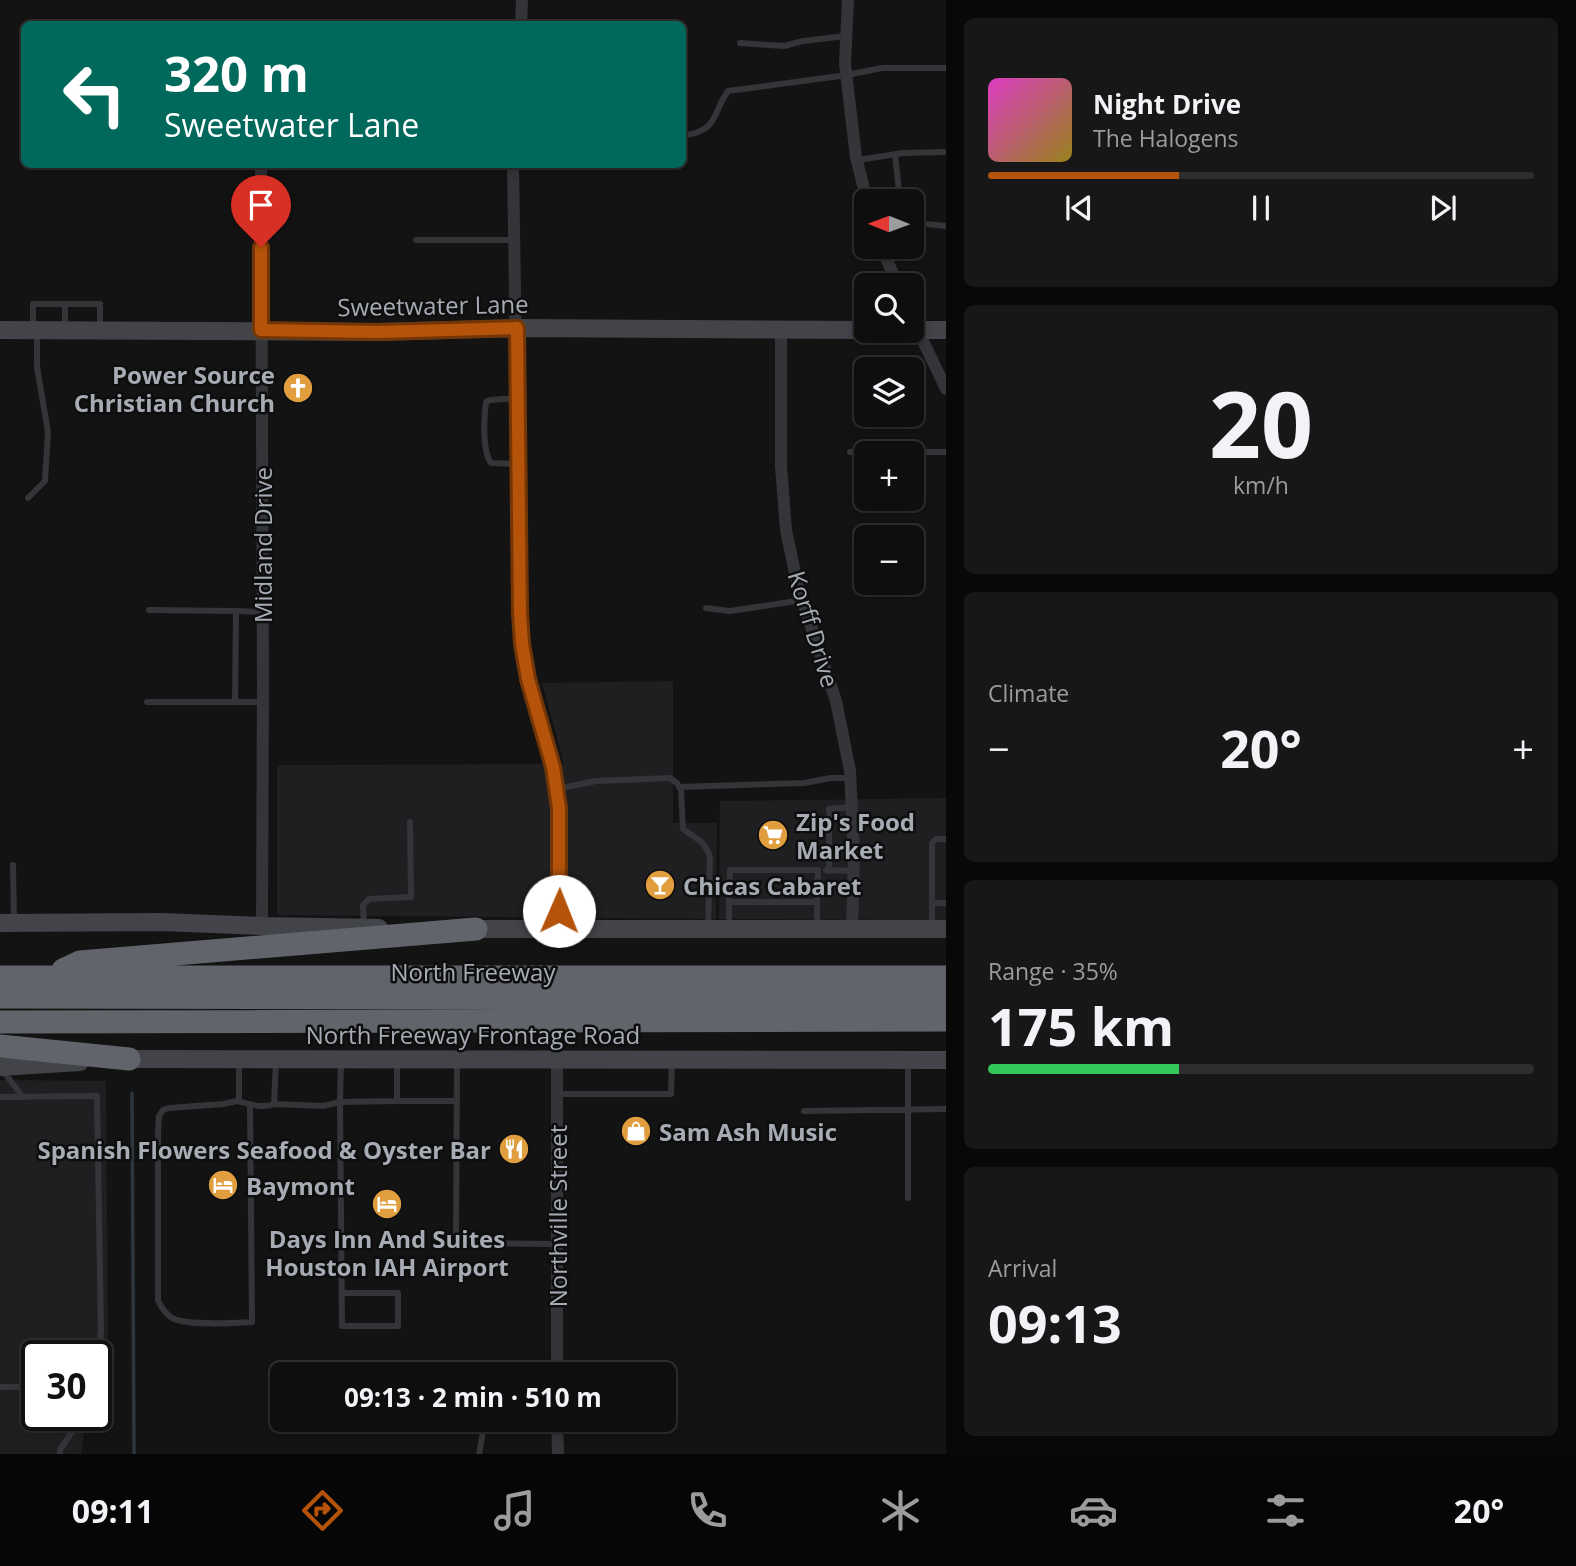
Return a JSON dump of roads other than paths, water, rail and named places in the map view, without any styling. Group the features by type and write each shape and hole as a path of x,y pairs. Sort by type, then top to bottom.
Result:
{"highway":[{"path":"48,977 80,962 476,929"},
{"name":"North Freeway","path":"0,977 946,977"},
{"name":"North Freeway","path":"0,997 946,999"},
{"name":"North Freeway","path":"0,1022 946,1020"},
{"path":"0,1046 129,1059"}],"main road":[{"path":"924,327 946,330"},
{"name":"Sweetwater Lane","path":"0,330 854,330"},
{"path":"7,923 161,922 476,929 939,929"},
{"name":"North Freeway Frontage Road","path":"0,1067 129,1059 946,1060"}],"street":[{"path":"521,21 522,0"},
{"path":"848,0 845,64 856,160 864,189"},
{"name":"Midland Drive","path":"261,168 262,926"},
{"path":"513,168 520,613 528,679 549,754 559,808 559,929"},
{"name":"Korff Drive","path":"781,329 781,466 786,530 803,600 836,701 846,749 853,807 852,929"},
{"path":"922,343 946,389"},
{"name":"Northville Street","path":"557,1059 557,1362"},
{"path":"558,1432 558,1454"}],"lane":[{"path":"740,43 783,46 846,36"},
{"path":"686,135 695,134 712,123 728,91 882,68 946,68"},
{"path":"856,160 895,154 946,152"},
{"path":"895,154 899,189"},
{"path":"924,223 946,226"},
{"path":"416,240 515,240"},
{"path":"28,498 45,481 48,432 37,367 33,304 100,304 100,330"},
{"path":"65,304 65,330"},
{"path":"517,398 486,402 485,452 491,463 518,464"},
{"path":"850,452 946,452"},
{"path":"706,608 730,611 803,600"},
{"path":"149,610 263,612"},
{"path":"235,702 236,611"},
{"path":"147,702 263,702"},
{"path":"556,789 596,781 660,777 670,778 677,783 681,790 683,829 701,840 709,857 708,929"},
{"path":"679,787 804,783 850,778"},
{"path":"829,871 829,808 853,807"},
{"path":"364,928 363,905 369,899 411,897 410,822"},
{"path":"939,929 932,903 932,843 936,839 946,839"},
{"path":"7,923 13,865"},
{"path":"729,929 730,870 853,871"},
{"path":"817,929 818,870"},
{"path":"729,902 817,902"},
{"path":"932,903 946,903"},
{"path":"237,1101 239,1059"},
{"path":"275,1104 276,1059"},
{"path":"341,1059 342,1326 398,1326 398,1293 342,1293"},
{"path":"397,1059 397,1101"},
{"path":"457,1059 456,1243 557,1244"},
{"path":"557,1094 671,1094 672,1059"},
{"path":"908,1060 908,1198"},
{"path":"0,1067 23,1097"},
{"path":"0,1097 97,1096 100,1340"},
{"path":"250,1105 252,1322 187,1322 172,1318 158,1300 158,1133 159,1116 163,1110 237,1101 259,1107 275,1104 323,1106 340,1102 457,1101"},
{"path":"804,1111 946,1109"},
{"path":"0,1387 21,1387"},
{"path":"60,1454 72,1431"},
{"path":"479,1454 483,1432"}],"waterway":[{"path":"132,1093 134,1454"}],"place":[{"name":"Power Source Christian Church","path":"298,388"},
{"name":"Zip's Food Market","path":"773,835"},
{"name":"Chicas Cabaret","path":"660,885"},
{"name":"Sam Ash Music","path":"636,1131"},
{"name":"Spanish Flowers Seafood & Oyster Bar","path":"514,1149"},
{"name":"Baymont","path":"223,1185"},
{"name":"Days Inn And Suites Houston IAH Airport","path":"387,1204"}]}
